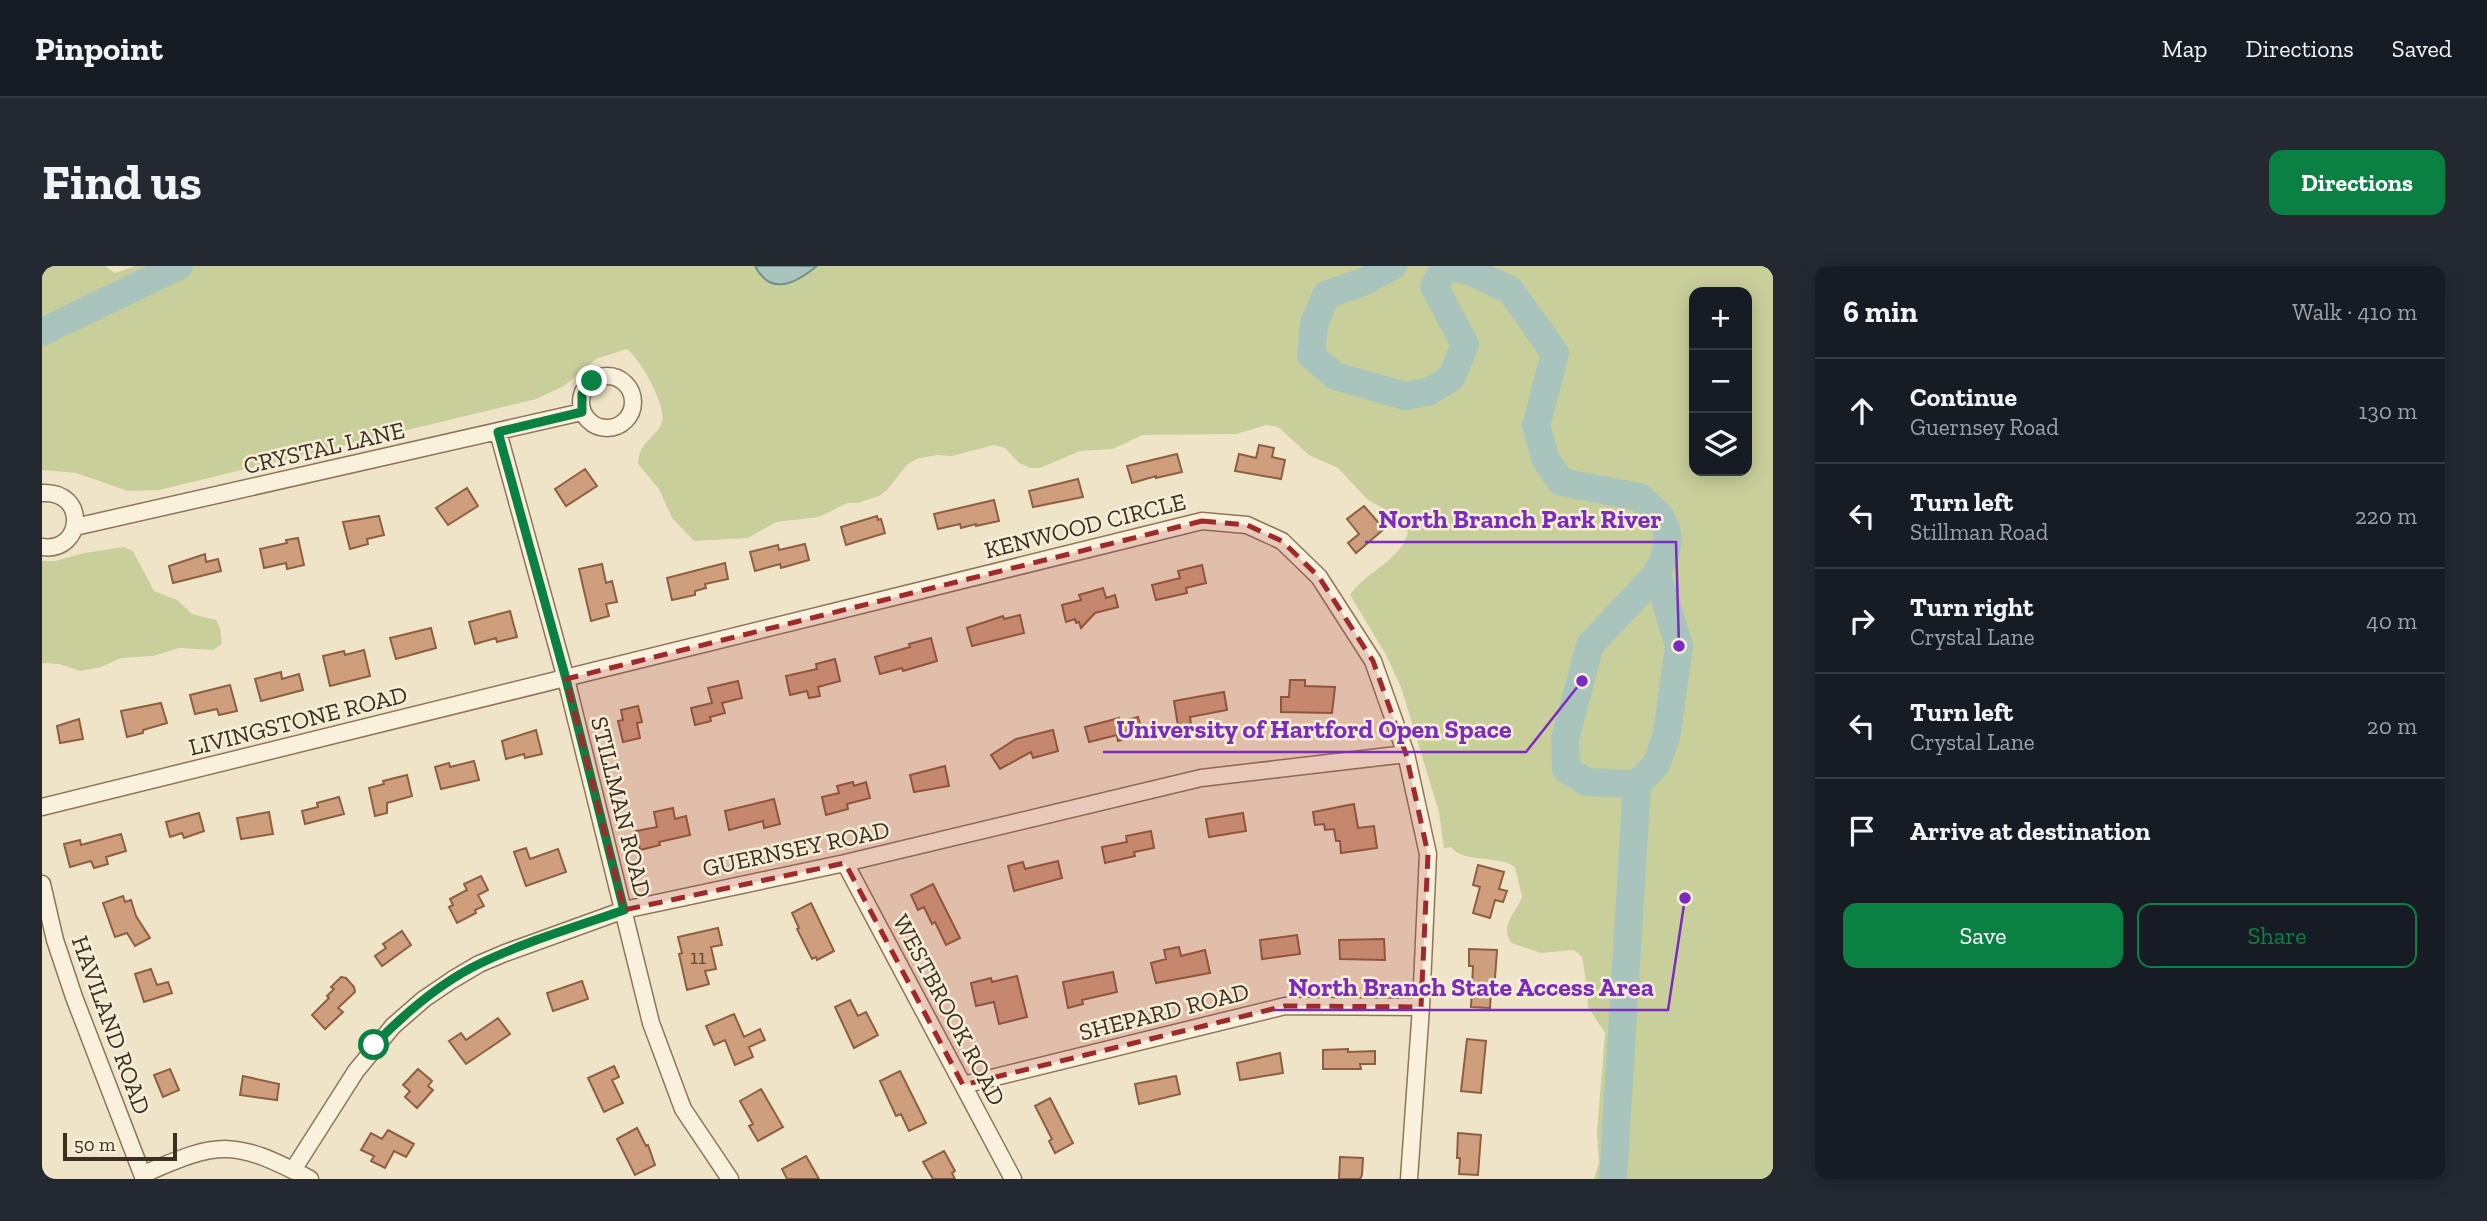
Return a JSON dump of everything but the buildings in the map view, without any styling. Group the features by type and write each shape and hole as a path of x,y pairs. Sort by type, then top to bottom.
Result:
{"street":[{"name":"CRYSTAL LANE","path":"42,547 58,546 75,527 582,412"},
{"name":"STILLMAN ROAD","path":"498,432 566,679 651,1023 683,1108 730,1179"},
{"path":"42,493 52,493 68,501 73,509 75,527"},
{"name":"KENWOOD CIRCLE","path":"566,679 1202,521 1247,526 1282,541 1319,577 1373,661 1406,754 1428,854 1409,1179"},
{"name":"LIVINGSTONE ROAD","path":"42,807 566,679"},
{"name":"GUERNSEY ROAD","path":"293,1170 374,1045 424,999 479,964 624,910 845,863 1201,778 1406,754"},
{"name":"WESTBROOK ROAD","path":"845,863 1013,1179"},
{"name":"HAVILAND ROAD","path":"42,884 55,940 74,997 144,1177"},
{"name":"SHEPARD ROAD","path":"963,1085 1285,1006 1421,1007"},
{"path":"144,1177 179,1158 222,1148 253,1153 310,1179"}],"highlighted area":[{"path":"1202,521 1247,525 1282,541 1319,577 1373,661 1406,754 1428,854 1421,1007 1285,1006 963,1085 845,863 624,910 566,679"}],"green space":[{"path":"42,266 105,266 115,273 135,266 755,266 761,278 808,273 817,266 1773,266 1773,1179 1594,1179 1599,1163 1597,1132 1605,1033 1588,1007 1582,957 1574,950 1541,953 1511,943 1508,924 1522,897 1515,867 1499,861 1464,855 1451,847 1444,848 1439,812 1401,687 1386,655 1350,595 1397,552 1408,533 1397,516 1368,500 1338,468 1309,455 1278,427 1267,425 1236,434 1142,435 1113,449 1080,451 1040,468 1030,468 1019,463 1005,448 994,445 952,456 937,455 916,459 907,465 879,496 858,503 847,503 819,517 776,522 748,538 694,541 672,518 659,489 638,464 641,450 659,428 662,415 651,383 639,362 627,349 596,359 564,386 536,399 159,490 128,491 76,473 42,470"},
{"path":"124,547 133,551 154,591 177,600 192,614 216,620 222,644 213,650 179,648 153,656 121,658 101,667 80,671 59,664 42,663 42,561 55,561"}],"water":[{"path":"755,266 817,266 792,282 776,284 761,276"}],"waterway":[{"path":"42,332 179,266"},
{"path":"1393,266 1363,282 1326,295 1314,324 1311,355 1335,376 1405,396 1428,392 1451,378 1465,345 1434,286 1446,267 1470,271 1510,290 1555,353 1536,426 1546,460 1561,482 1639,497 1660,516 1666,528 1668,542 1663,561 1655,576 1590,645 1565,739 1566,769 1587,782 1637,784"},
{"path":"1613,1179 1637,784 1656,765 1667,733 1679,646 1660,583 1655,576"}],"place":[{"name":"North Branch Park River","path":"1679,646"},
{"name":"University of Hartford Open Space","path":"1582,681"},
{"name":"North Branch State Access Area","path":"1685,898"}],"route":[{"path":"374,1045 424,999 479,964 624,910 566,679 498,432 582,412 582,394 592,381"}]}
